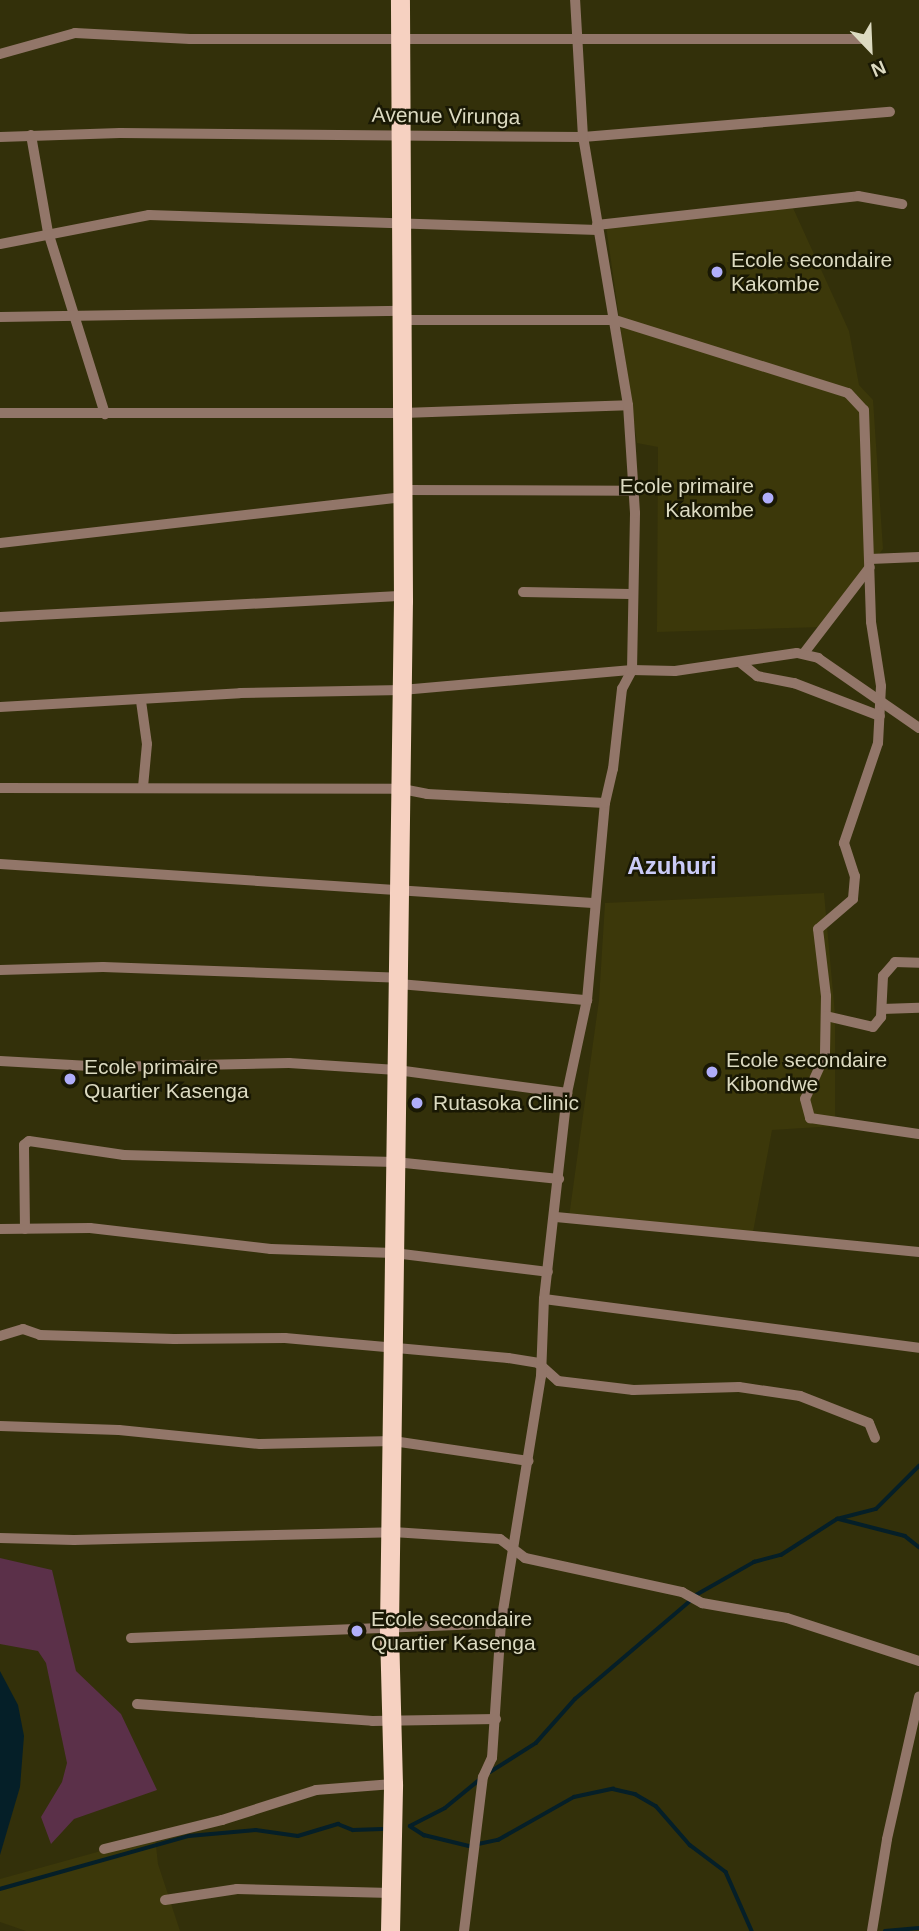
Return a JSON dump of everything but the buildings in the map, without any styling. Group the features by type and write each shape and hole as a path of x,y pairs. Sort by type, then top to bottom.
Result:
{"highway":[{"path":"390,1931 393,1784 388,1627 393,1532 403,596 404,221 400,0"}],"street":[{"path":"464,1931 483,1777 492,1758 501,1623 541,1376 538,1363 556,1217 567,1093 587,1000 593,903 605,803 622,689 632,670 634,491 628,405 583,137 575,0"},
{"path":"0,54 75,33 124,38 867,39"},
{"name":"Avenue Virunga","path":"0,137 402,134 583,137 890,112"},
{"path":"31,135 48,232 72,316 105,414"},
{"path":"0,244 48,232 149,215 597,228 858,196 902,204"},
{"path":"0,317 403,316 615,320 848,393 864,410 873,648 881,702 872,765 844,843 855,876 853,900 818,929 826,1016 824,1055 805,1099 810,1118 919,1133"},
{"path":"0,413 403,413 628,405"},
{"path":"0,542 403,494 634,491"},
{"path":"804,653 870,563 919,557"},
{"path":"523,592 631,594"},
{"path":"0,617 403,596"},
{"path":"0,707 141,701 240,693 402,690 741,663 804,653 818,658 919,728"},
{"path":"741,663 757,676 794,683 880,716"},
{"path":"141,701 147,744 143,787"},
{"path":"0,789 402,789 427,794 605,803"},
{"path":"0,864 593,903"},
{"path":"826,1016 869,1028 879,1023 882,1009 880,982 889,967 895,962 919,963"},
{"path":"0,970 103,967 399,981 587,1000"},
{"path":"882,1009 919,1008"},
{"path":"0,1060 108,1067 289,1063 397,1070 567,1093"},
{"path":"25,1229 24,1145 29,1141 124,1156 395,1163 559,1179"},
{"path":"556,1217 919,1252"},
{"path":"0,1229 90,1228 271,1249 394,1253 548,1272"},
{"path":"544,1299 919,1348"},
{"path":"0,1336 23,1329 40,1335 285,1338 394,1346 538,1363 558,1381 633,1390 739,1387 800,1396 869,1423 875,1438"},
{"path":"0,1426 118,1430 260,1444 393,1441 529,1461"},
{"path":"0,1538 74,1540 393,1532 500,1539 525,1558 682,1592 702,1603 787,1618 919,1661"},
{"path":"131,1638 284,1636 388,1627 501,1623"},
{"path":"872,1931 887,1839 919,1698"},
{"path":"137,1704 190,1711 392,1720 496,1719"},
{"path":"104,1849 222,1820 316,1790 393,1784"},
{"path":"164,1900 237,1889 391,1893"}],"shaded area":[{"path":"793,208 849,331 859,385 873,400 883,549 823,627 657,632 658,447 637,443 606,226"},
{"name":"Ecole secondaire Kibondwe","path":"824,893 835,1014 835,1126 772,1130 753,1232 569,1217 599,1000 605,903"},
{"path":"0,1558 52,1570 76,1671 121,1714 157,1790 74,1819 51,1844 41,1817 62,1782 67,1763 46,1663 38,1651 0,1644"},
{"path":"155,1836 158,1864 180,1931 26,1931 0,1922 0,1879"}],"water":[{"path":"0,1671 18,1705 24,1736 20,1787 0,1855"}],"waterway":[{"path":"696,1595 754,1562 781,1555 837,1519 876,1509 919,1466"},
{"path":"839,1519 905,1536 919,1547"},
{"path":"490,1772 536,1743 575,1699 690,1601"},
{"path":"410,1826 445,1808 478,1781"},
{"path":"410,1826 424,1835 469,1846 498,1840 574,1797 613,1789 635,1794 656,1806 690,1845 726,1872 752,1931"},
{"path":"0,1889 189,1836 256,1830 298,1836 338,1824 353,1830 382,1829"},
{"path":"885,1931 919,1928"}],"place":[{"name":"Ecole secondaire Kakombe","path":"717,272"},
{"name":"Ecole primaire Kakombe","path":"768,498"},
{"name":"Ecole secondaire Kibondwe","path":"712,1072"},
{"name":"Ecole primaire Quartier Kasenga","path":"70,1079"},
{"name":"Rutasoka Clinic","path":"417,1103"},
{"name":"Ecole secondaire Quartier Kasenga","path":"357,1631"}],"district":[{"name":"Azuhuri","path":"672,866"}]}
